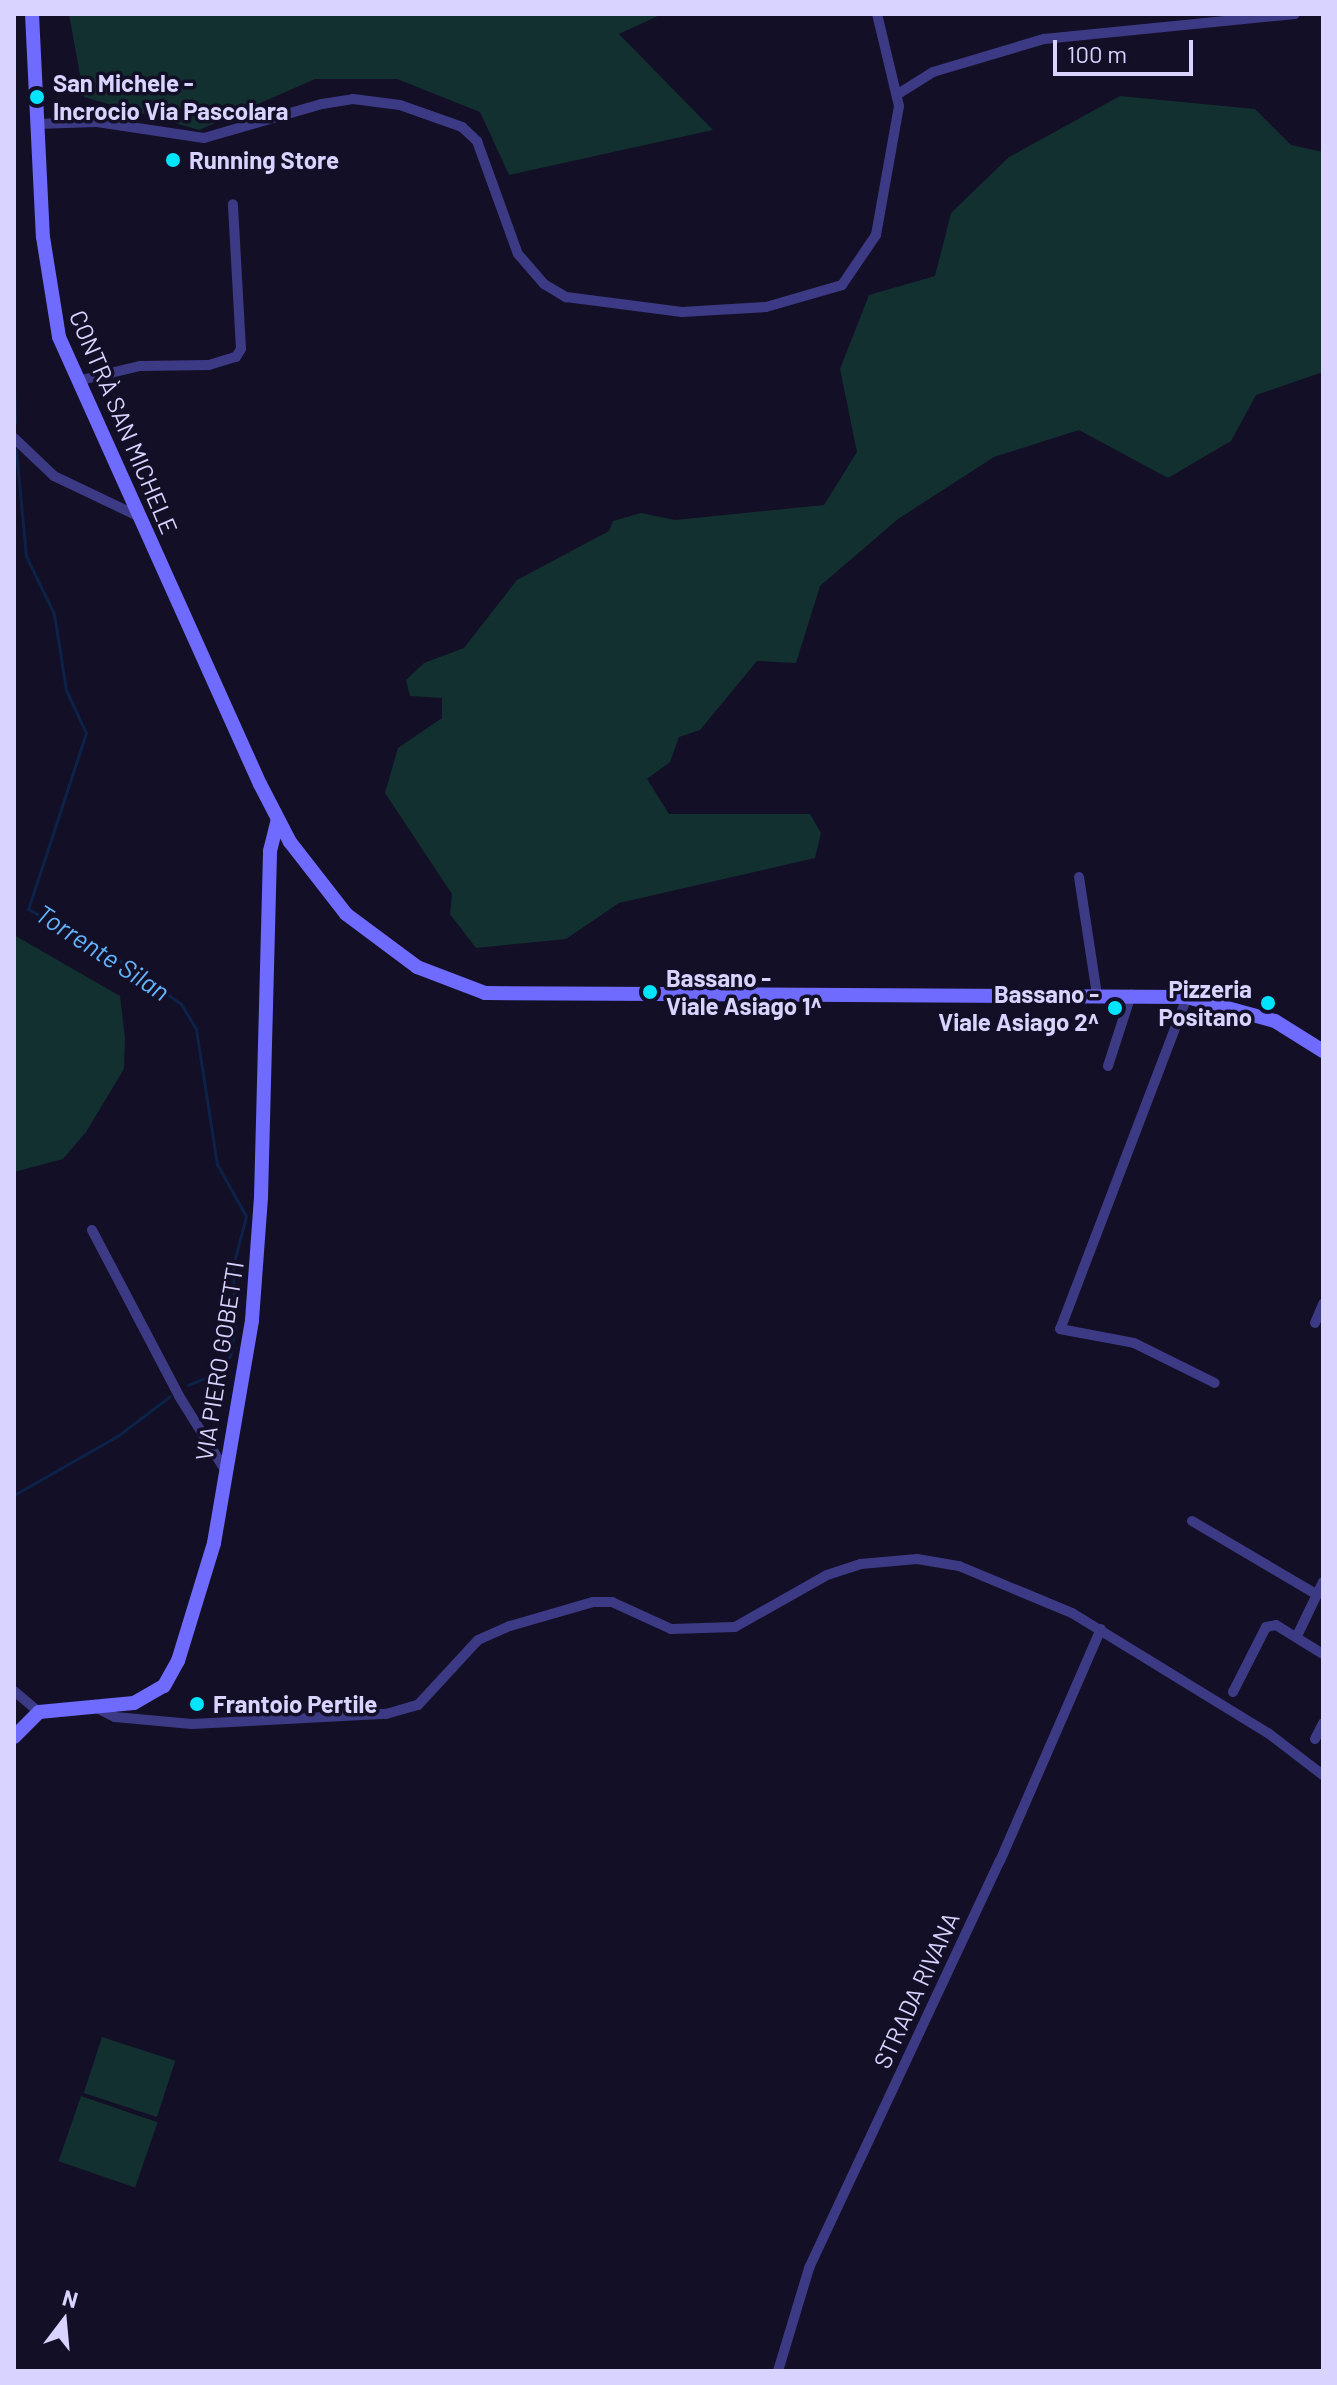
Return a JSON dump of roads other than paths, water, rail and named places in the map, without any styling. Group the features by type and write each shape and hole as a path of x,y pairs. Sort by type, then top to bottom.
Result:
{"main road":[{"name":"CONTRÀ SAN MICHELE","path":"27,17 49,294 77,381 278,820 346,914 417,967 485,993 722,998 853,992 1187,997 1275,1021 1323,1051"},
{"name":"VIA PIERO GOBETTI","path":"39,1712 134,1703 154,1696 172,1677 214,1543 253,1308 261,1197 270,851 278,820"},
{"path":"14,1737 39,1712"}],"street":[{"path":"36,124 97,122 204,138 322,104 353,99 400,105 462,127 477,141 518,254 544,284 566,297 682,312 766,307 842,285 876,235 898,94 877,14"},
{"path":"898,94 933,72 1044,39 1295,14"},
{"path":"77,381 140,366 209,365 236,357 241,349 233,204"},
{"path":"14,438 54,476 138,516"},
{"path":"1079,877 1097,994"},
{"path":"1108,1066 1131,995"},
{"path":"1187,997 1060,1329 1134,1343 1215,1383"},
{"path":"92,1230 179,1396 225,1470"},
{"path":"1315,1323 1323,1304"},
{"path":"1192,1521 1316,1594"},
{"path":"93,1706 115,1717 192,1724 386,1714 418,1705 478,1640 510,1626 593,1602 612,1602 671,1629 735,1627 827,1575 894,1559 959,1566 1046,1600 1101,1629 1268,1733 1323,1775"},
{"path":"1297,1636 1323,1582"},
{"path":"1233,1692 1266,1627 1276,1625 1323,1654"},
{"name":"STRADA RIVANA","path":"778,2371 809,2268 1000,1861 1101,1629"},
{"path":"14,1691 39,1712"},
{"path":"1315,1739 1323,1723"}],"waterway":[{"name":"Torrente Silan","path":"14,388 15,422"},
{"name":"Torrente Silan","path":"16,450 26,556 54,614 66,690 86,733 28,909 112,955 181,1004 196,1029 217,1164 246,1216 233,1266 235,1326 230,1356 215,1374 188,1385"},
{"name":"Torrente Silan","path":"14,1495 119,1435 170,1396"}],"place":[{"name":"San Michele - Incrocio Via Pascolara","path":"37,97"},
{"name":"Running Store","path":"173,160"},
{"name":"Bassano - Viale Asiago 1^","path":"650,992"},
{"name":"Pizzeria Positano","path":"1268,1003"},
{"name":"Bassano - Viale Asiago 2^","path":"1115,1008"},
{"name":"Frantoio Pertile","path":"197,1704"}]}
